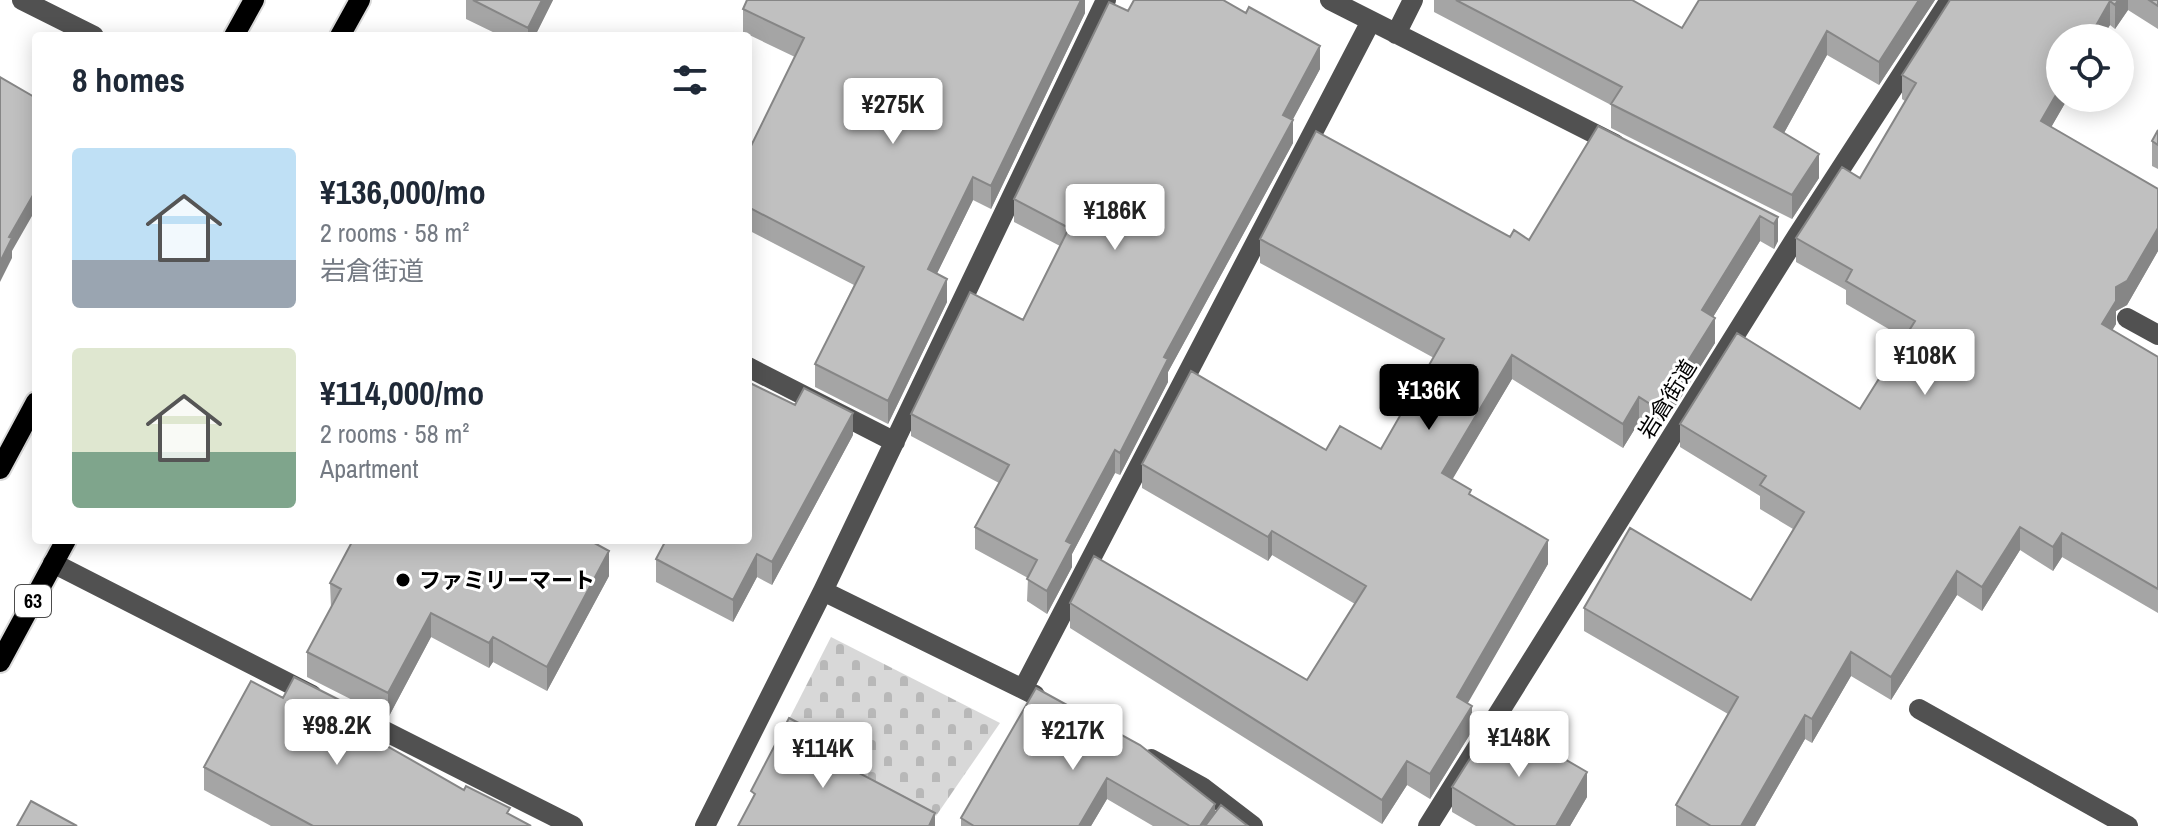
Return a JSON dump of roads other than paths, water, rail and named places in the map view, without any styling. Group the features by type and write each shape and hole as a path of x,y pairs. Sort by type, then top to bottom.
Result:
{"main road":[{"path":"236,32 254,0"},
{"path":"342,32 360,0"},
{"path":"0,469 32,409"},
{"name":"63","path":"0,662 64,544"}],"street":[{"path":"22,0 86,32"},
{"path":"705,826 823,591 1106,0"},
{"path":"1330,0 1631,152"},
{"path":"1396,34 1413,0"},
{"name":"岩倉街道","path":"1428,826 1790,232 1950,0"},
{"path":"1023,689 1371,21"},
{"path":"2127,318 2158,335"},
{"path":"752,369 895,442"},
{"path":"53,563 573,826"},
{"path":"823,591 1050,704"},
{"path":"1919,709 2128,826"},
{"path":"1133,749 1202,787 1253,826"}],"place":[{"name":"ファミリーマート","path":"403,580"}]}
